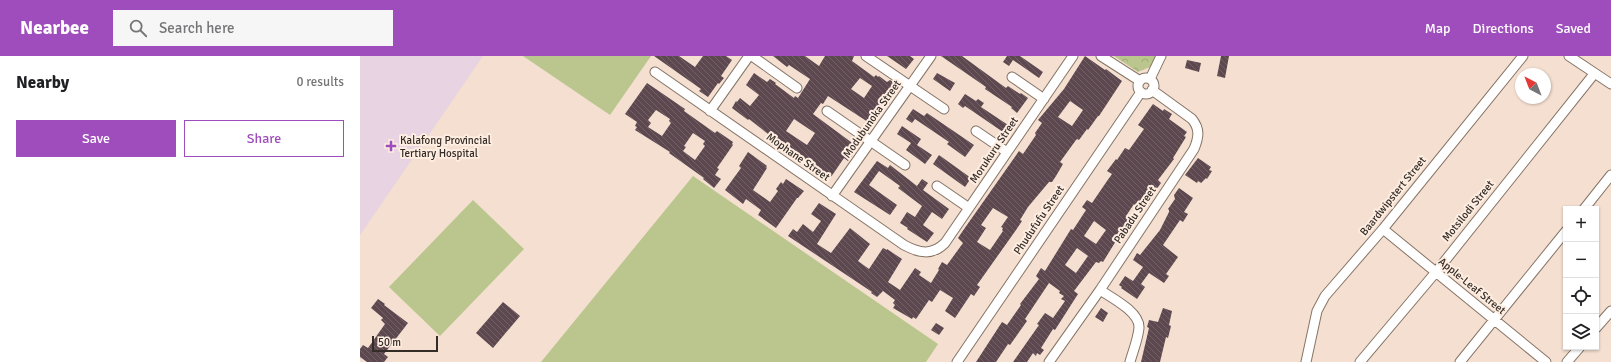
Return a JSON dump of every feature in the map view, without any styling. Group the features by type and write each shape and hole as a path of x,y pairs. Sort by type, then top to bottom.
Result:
{"street":[{"path":"710,111 751,56 797,88"},
{"path":"866,56 944,109"},
{"name":"Modubunoka Street","path":"832,196 931,56"},
{"name":"Morukuru Street","path":"931,252 937,250 945,243 1073,56"},
{"path":"1101,56 1140,81"},
{"path":"1150,79 1161,56"},
{"name":"Baardwipstert Street","path":"1306,362 1317,311 1322,300 1383,229 1523,56"},
{"path":"1569,56 1611,84"},
{"name":"Mophane Street","path":"655,72 904,245 917,251 931,252"},
{"name":"Motsilodi Street","path":"1360,362 1436,272 1594,74"},
{"path":"1012,76 1044,99"},
{"path":"1145,78 1150,79 1153,83 1152,90 1146,93 1141,92 1138,87 1140,81 1145,78"},
{"name":"Pabadu Street","path":"1049,362 1100,290 1190,155 1198,140 1199,132 1197,125 1192,119 1152,90"},
{"name":"Phudufufu Street","path":"957,362 1141,92"},
{"path":"827,111 905,164"},
{"path":"976,130 1007,152"},
{"path":"1586,206 1611,175"},
{"path":"937,186 969,208"},
{"name":"Apple-Leaf Street","path":"1383,229 1546,362"},
{"path":"1460,362 1563,235"},
{"path":"1100,290 1128,309 1138,321 1139,328 1130,362"},
{"path":"1599,325 1611,311"},
{"path":"1567,362 1577,350"}],"shaded area":[{"name":"Kalafong Provincial Tertiary Hospital","path":"360,56 483,56 360,235"}],"green space":[{"path":"523,56 651,56 610,115"},
{"path":"1114,56 1157,56 1150,67 1138,72"},
{"path":"693,176 938,344 926,362 541,362"},
{"path":"473,200 524,249 440,336 389,287"}],"building":[{"path":"654,56 679,56 695,67 703,56 726,56 732,60 721,76 724,78 719,84 718,83 708,97 699,91 701,89"},
{"path":"773,56 805,56 819,66 825,56 854,56 852,61 874,77 876,75 887,82 890,80 896,84 868,122 828,96 823,104 821,103 813,114 855,145 850,152 853,154 848,161 844,158 831,177 819,170 818,172 807,165 810,162 732,108 736,101 737,102 740,98 750,106 759,95 746,85 754,73 767,82 770,79 794,98 795,96 798,98 810,79 789,65 787,67","holes":["860,78 872,86 864,98 851,89","794,119 815,133 807,145 786,131"]},
{"path":"887,56 910,56 914,59 906,69"},
{"path":"941,56 962,56 1006,88 1008,86 1028,98 1017,113 1011,108 1012,107 985,89 986,87"},
{"path":"1007,56 1020,56 1043,72 1039,78 1013,60 1009,66 1003,62"},
{"path":"1085,56 1122,81 1099,116 1079,140 1076,140 1060,162 1063,164 1052,182 1049,182 1028,207 1020,220 1022,221 977,285 980,287 974,296 971,294 955,318 945,311 953,298 940,290 932,302 929,300 916,319 913,317 912,319 893,308 895,305 893,303 895,300 883,291 877,297 871,293 872,292 788,236 793,229 797,232 803,224 813,232 821,221 811,214 819,203 836,214 817,244 831,253 850,228 870,244 858,261 869,269 883,248 902,259 888,282 900,290 915,268 921,272 919,275 931,283 942,262 947,265 963,243 958,238 1019,151 1023,154 1036,135 1035,133 1042,123 1038,120 1064,89","holes":["1070,101 1083,110 1072,126 1058,117","993,208 1008,217 1001,227 1003,228 1003,231 990,250 977,242 986,228 981,225"]},
{"path":"1221,56 1229,56 1225,78 1217,76"},
{"path":"1187,60 1201,63 1199,72 1185,68"},
{"path":"937,73 955,83 950,91 933,79"},
{"path":"647,83 685,109 684,111 715,133 717,131 733,142 733,145 717,168 719,169 715,175 721,179 714,188 703,179 704,178 669,153 670,152 635,130 637,127 635,126 637,122 625,114","holes":["656,110 670,119 669,121 671,123 662,136 648,127 651,123 648,120","693,133 705,141 703,144 705,146 695,160 683,151 686,147 684,146"]},
{"path":"965,94 976,101 978,99 984,103 981,107 1008,125 1003,132 965,106 963,108 958,104"},
{"path":"1153,104 1163,111 1164,109 1172,114 1169,119 1187,132 1184,136 1186,137 1173,158 1174,159 1158,180 1161,183 1150,201 1145,197 1140,204 1138,203 1136,206 1134,204 1126,216 1131,219 1123,229 1125,231 1120,238 1119,236 1103,262 1096,262 1074,291 1078,294 1055,330 1053,329 1041,348 1044,350 1040,355 1037,353 1036,356 1033,353 1027,362 1013,362 1039,325 1037,324 1045,313 1053,318 1065,301 1061,299 1064,296 1059,293 1060,291 1049,283 1025,319 1027,321 1010,345 1008,344 996,362 976,362 1002,322 1007,325 1021,305 1020,304 1039,279 1036,276 1041,268 1045,271 1071,229 1073,230 1086,210 1082,207 1087,200 1092,203 1112,174 1107,171 1125,148 1129,150 1144,129 1138,125","holes":["1094,221 1106,230 1096,244 1084,236","1077,248 1088,256 1076,273 1065,265"]},
{"path":"913,109 924,116 927,113 974,145 965,157 947,144 949,142 915,119 912,123 906,119"},
{"path":"902,126 921,139 917,145 932,155 925,164 906,150 911,143 897,134"},
{"path":"748,152 767,166 753,190 770,202 778,191 776,189 781,182 783,184 786,179 804,191 797,198 776,228 758,215 761,210 746,199 743,204 725,190 741,168 739,166"},
{"path":"939,155 971,178 965,187 933,164"},
{"path":"1198,158 1211,167 1209,170 1212,171 1207,179 1206,178 1201,183 1198,181 1197,183 1185,175"},
{"path":"877,161 888,168 890,165 917,186 922,179 928,183 923,190 949,209 942,219 932,212 923,225 934,233 927,242 900,223 907,212 915,217 922,206 898,188 900,186 879,171 869,185 897,205 890,215 854,192"},
{"path":"1179,188 1193,198 1184,212 1188,214 1183,222 1180,220 1163,245 1178,257 1166,274 1169,276 1164,283 1149,273 1141,284 1145,287 1137,299 1119,285 1125,276 1133,281 1143,267 1133,260 1137,253 1140,255 1160,230 1169,212 1168,209 1175,199 1174,195"},
{"path":"378,299 408,323 384,354 388,357 384,362 367,362 360,357 360,349 363,345 368,348 385,324 381,320 383,318 371,308"},
{"path":"503,302 520,316 493,348 476,333"},
{"path":"1101,308 1108,313 1103,322 1095,317"},
{"path":"1163,308 1172,311 1169,325 1171,326 1168,338 1166,337 1160,362 1141,362 1149,328 1147,327 1149,320 1158,322"},
{"path":"936,323 944,328 939,335 931,330"}],"place":[{"name":"Kalafong Provincial Tertiary Hospital","path":"391,146"}]}
